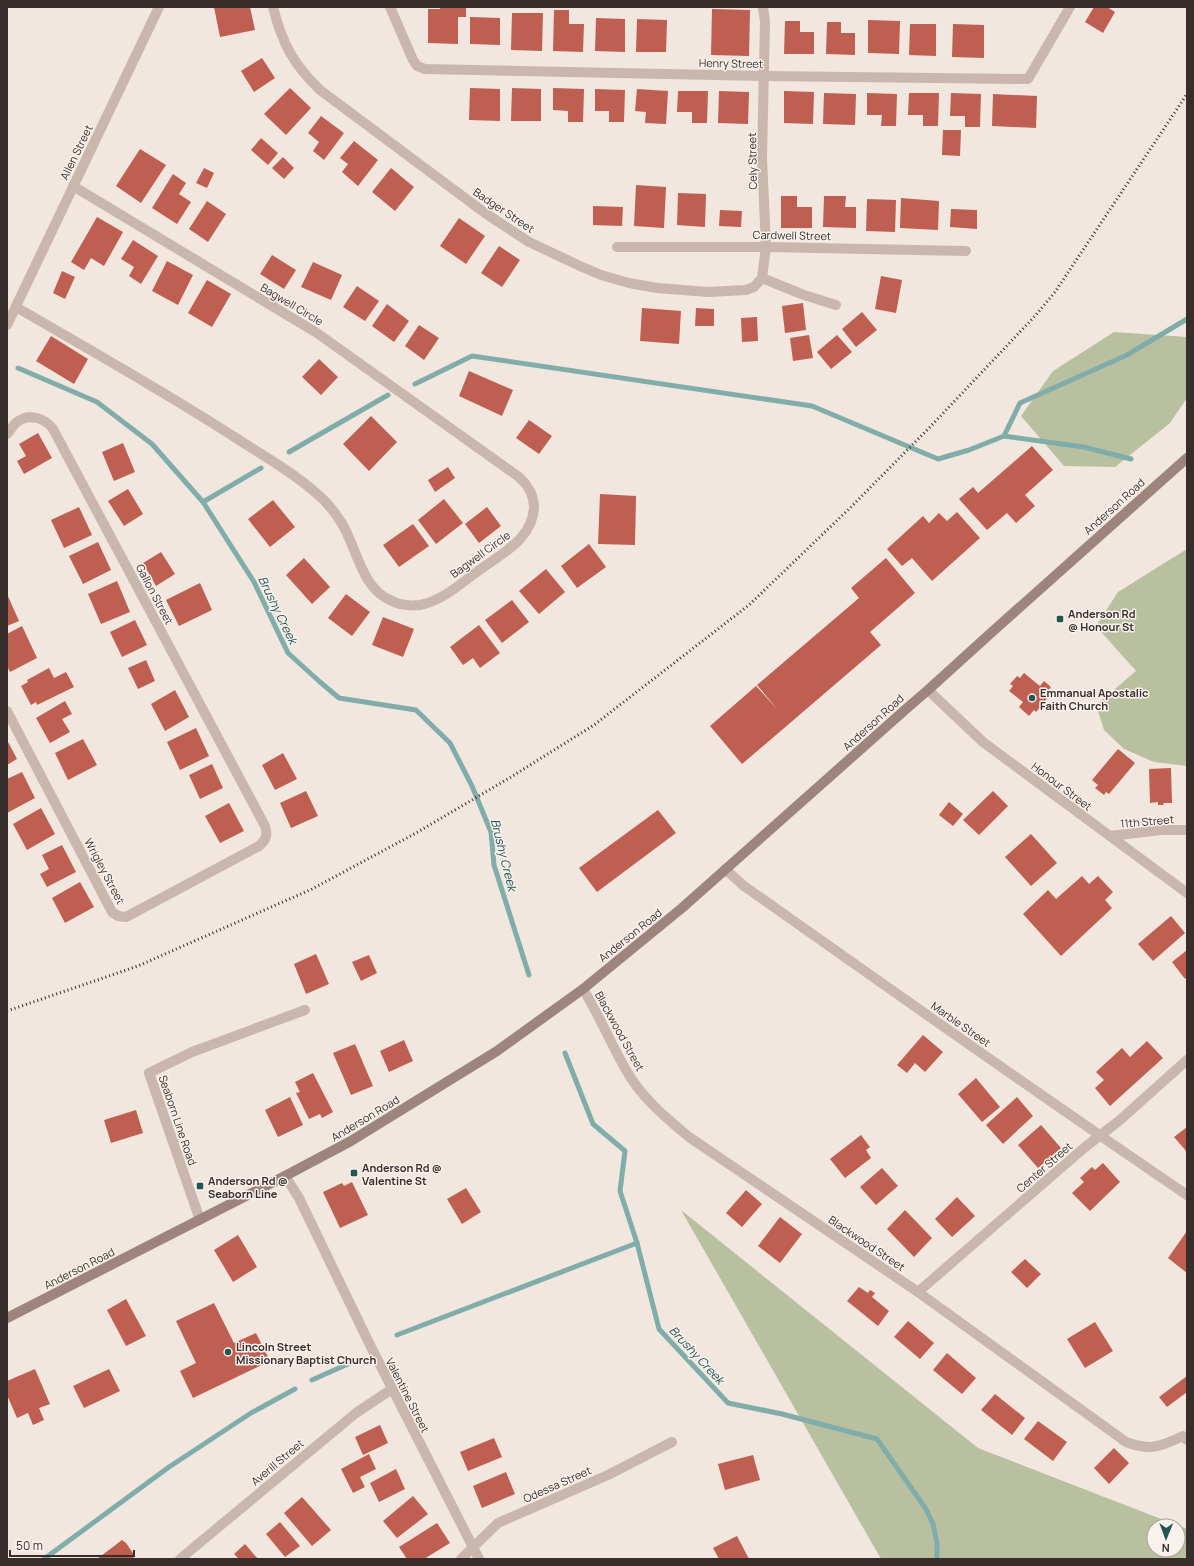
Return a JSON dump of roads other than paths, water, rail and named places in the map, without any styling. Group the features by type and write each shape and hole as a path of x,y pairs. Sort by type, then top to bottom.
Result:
{"main road":[{"name":"Anderson Road","path":"7,1318 286,1176 389,1118 490,1055 583,989 682,908 1187,458"}],"street":[{"name":"Allen Street","path":"7,325 159,7"},
{"name":"Badger Street","path":"273,7 285,44 299,69 320,90 485,213 529,242 602,275 629,283 657,288 708,292 746,290 754,287 762,278"},
{"name":"Henry Street","path":"390,7 413,60 417,66 425,69 764,76 1028,79 1070,7"},
{"name":"Cely Street","path":"763,7 765,22 762,158 766,247"},
{"name":"Bagwell Circle","path":"16,307 198,413 276,464 315,492 331,507 342,523 370,583 378,592 390,601 403,605 420,605 443,596 518,542 528,530 534,517 534,502 532,495 524,481 519,476 317,333 73,186"},
{"name":"Cardwell Street","path":"617,247 766,247 966,251"},
{"path":"766,247 762,278 804,295 836,305"},
{"name":"Gallon Street","path":"7,434 17,422 32,417 41,418 48,422 53,429 262,820"},
{"name":"Honour Street","path":"928,690 983,742 1187,893"},
{"name":"Wrigley Street","path":"7,711 112,912 118,916 126,916 259,846 265,841 267,834 262,820"},
{"name":"11th Street","path":"1110,836 1161,830 1187,830"},
{"name":"Marble Street","path":"724,869 744,886 1099,1136 1187,1195"},
{"name":"Blackwood Street","path":"583,989 596,1010 627,1071 648,1099 689,1138 918,1292 1126,1442 1138,1447 1156,1448 1186,1436"},
{"name":"Seaborn Line Road","path":"200,1220 149,1074 192,1052 305,1010"},
{"name":"Center Street","path":"918,1292 1099,1136 1120,1120 1187,1060"},
{"name":"Valentine Street","path":"286,1176 299,1198 392,1389 479,1559"},
{"name":"Averill Street","path":"180,1559 356,1413 392,1389"},
{"name":"Odessa Street","path":"461,1559 498,1522 608,1475 672,1442"}],"waterway":[{"path":"1004,436 1020,403 1127,355 1187,319"},
{"path":"415,384 472,356 812,406 938,459 969,450 1004,436 1084,447 1131,459"},
{"name":"Brushy Creek","path":"18,368 97,402 152,444 203,502 254,582 288,653 320,682 339,698 416,710 450,743 472,786 491,832 494,865 529,975"},
{"path":"289,452 388,395"},
{"path":"203,502 261,468"},
{"name":"Brushy Creek","path":"565,1053 593,1124 625,1151 620,1191 637,1243 659,1329 728,1403 782,1414 877,1439 926,1509 933,1524 937,1543 937,1559"},
{"path":"397,1335 637,1243"},
{"path":"312,1380 359,1359"},
{"path":"44,1559 169,1467 251,1413 295,1389"}],"railway":[{"path":"7,1011 138,966 312,889 416,833 511,777 594,725 749,605 851,507 931,426 1035,316 1055,292 1187,94"}],"place":[{"name":"Anderson Rd @ Honour St","path":"1060,619"},
{"name":"Emmanual Apostalic Faith Church","path":"1032,698"},
{"name":"Anderson Rd @ Valentine St","path":"354,1173"},
{"name":"Anderson Rd @ Seaborn Line","path":"200,1186"},
{"name":"Lincoln Street Missionary Baptist Church","path":"228,1352"}]}
